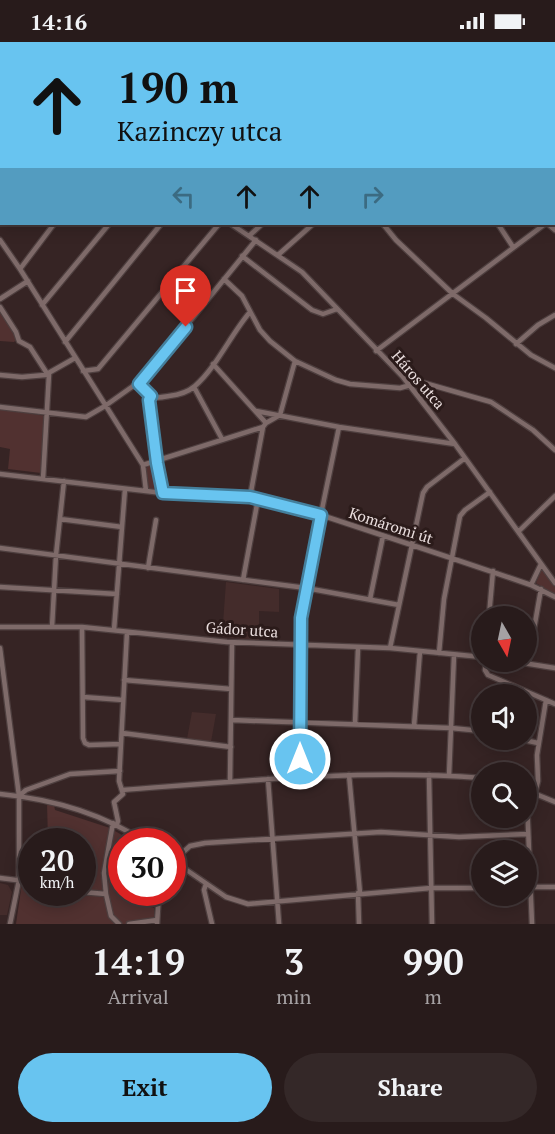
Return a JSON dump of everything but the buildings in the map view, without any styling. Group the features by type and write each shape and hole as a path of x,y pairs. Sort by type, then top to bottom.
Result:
{"street":[{"path":"20,269 53,225"},
{"path":"42,305 108,225"},
{"path":"65,342 160,225"},
{"path":"83,371 98,369 218,225"},
{"name":"Háros utca","path":"232,225 278,255 308,279 410,385 555,583"},
{"path":"249,236 261,225"},
{"path":"278,255 312,225"},
{"path":"384,225 396,240 453,294 531,356 555,368"},
{"path":"499,225 513,247"},
{"path":"376,351 546,225"},
{"path":"0,240 143,465 146,491"},
{"path":"0,407 86,417 139,384 256,240"},
{"path":"242,256 312,310 323,314 337,309"},
{"path":"224,279 242,296 260,330 295,361 350,384 394,388 421,382 491,402 533,430 555,450"},
{"path":"0,298 28,281"},
{"path":"0,307 16,332 18,341 30,347 48,374 48,414 43,479"},
{"path":"139,384 155,398 174,396 194,387 250,312"},
{"path":"516,344 535,327 555,315"},
{"path":"0,375 22,377 48,374 75,358"},
{"path":"143,465 264,425 280,415 295,361"},
{"path":"213,364 256,411 264,425 250,497"},
{"path":"194,387 222,439"},
{"path":"151,396 149,400 163,493"},
{"path":"256,411 339,428 455,444"},
{"path":"300,778 301,618 339,428"},
{"path":"390,648 425,490 465,458"},
{"name":"Komáromi út","path":"0,474 163,493 250,497 321,515 531,585 555,597"},
{"path":"51,627 64,481"},
{"path":"114,630 125,489"},
{"path":"440,653 444,599 462,513 490,492"},
{"path":"519,531 555,496"},
{"path":"243,580 258,499"},
{"path":"60,519 122,528"},
{"path":"148,568 156,519"},
{"path":"370,599 384,536"},
{"path":"0,548 306,588 399,605"},
{"path":"531,585 541,564"},
{"path":"549,574 555,569"},
{"path":"490,606 493,572"},
{"path":"0,587 117,594"},
{"path":"537,612 541,589"},
{"name":"Gádor utca","path":"0,627 82,627 232,643 390,648 471,656"},
{"path":"82,627 82,738 85,743 121,744"},
{"path":"119,924 111,916 104,873 115,823 118,820 114,802 122,795 120,771 127,632"},
{"path":"230,782 232,643"},
{"path":"0,648 19,796 19,828"},
{"path":"355,724 358,648"},
{"path":"414,726 420,651"},
{"path":"448,776 454,655"},
{"path":"537,665 555,668"},
{"path":"486,672 488,675 555,704"},
{"path":"124,680 231,689"},
{"path":"82,697 123,700"},
{"path":"536,762 546,700"},
{"path":"232,720 471,730"},
{"path":"122,734 231,747"},
{"path":"19,796 26,790 70,774 120,771"},
{"path":"349,775 355,833 359,924"},
{"path":"122,790 349,775 471,777"},
{"path":"429,775 432,924"},
{"path":"268,780 279,924"},
{"path":"0,794 57,804 115,823 123,828"},
{"path":"537,794 555,802"},
{"path":"528,828 528,840"},
{"path":"186,849 200,843 355,833 399,832 459,837 528,834"},
{"path":"186,870 236,901 248,904 359,893 471,888"},
{"path":"0,878 18,880"},
{"path":"206,884 204,890 212,924"},
{"path":"10,924 18,885"},
{"path":"537,887 555,887"},
{"path":"96,893 106,894"},
{"path":"129,924 157,922 158,906"},
{"path":"531,906 532,924"}],"shaded area":[{"path":"0,311 15,334 14,342 0,341"},
{"path":"0,409 46,416 41,473 8,469 10,449 0,447"},
{"path":"155,464 160,489 157,491 149,488 146,469 147,465"},
{"path":"542,568 555,587 555,595 536,583"},
{"path":"226,582 279,589 279,612 259,611 259,640 222,637"},
{"path":"192,712 216,714 211,742 187,739"},
{"path":"47,803 54,805 55,810 110,828 108,828 108,906 151,906 154,908 155,924 16,924 19,906 96,906 96,828 48,828"},
{"path":"0,883 8,885 12,892 7,915 0,915"}],"route":[{"path":"186,327 139,384 151,396 149,400 163,493 250,497 321,515 301,611 300,759"}]}
